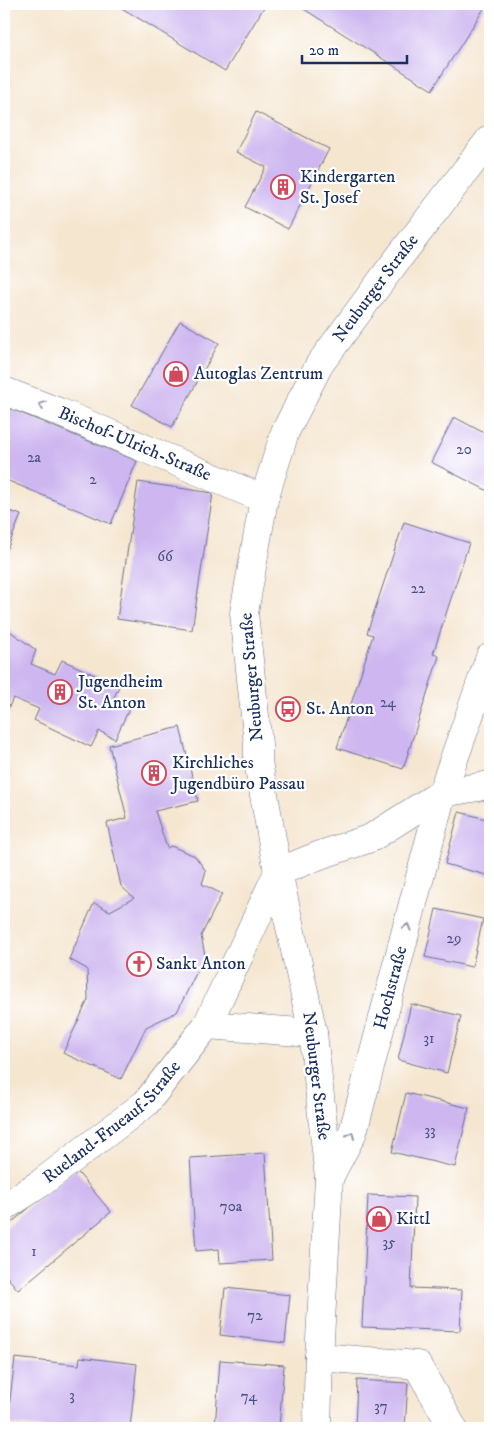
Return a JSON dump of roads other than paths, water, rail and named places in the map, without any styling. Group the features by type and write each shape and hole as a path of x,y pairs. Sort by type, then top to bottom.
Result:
{"street":[{"name":"Neuburger Straße","path":"317,1428 329,1178 313,1033 278,872 258,762 258,744 244,613 264,499 285,432 319,365 490,139"},
{"name":"Bischof-Ulrich-Straße","path":"4,392 59,412 264,499"},
{"name":"Hochstraße","path":"329,1178 353,1132 442,793 490,657"},
{"path":"278,872 320,855 371,838 442,793 490,785"},
{"name":"Rueland-Frueauf-Straße","path":"4,1207 41,1183 146,1103 207,1025 278,872"},
{"path":"207,1025 313,1033"},
{"path":"319,1357 416,1366 453,1428"}],"place":[{"name":"Kindergarten St. Josef","path":"283,187"},
{"name":"Autoglas Zentrum","path":"176,374"},
{"name":"Jugendheim St. Anton","path":"60,692"},
{"name":"St. Anton","path":"288,709"},
{"name":"Kirchliches Jugendbüro Passau","path":"154,773"},
{"name":"Sankt Anton","path":"139,964"},
{"name":"Kittl","path":"379,1219"}]}
